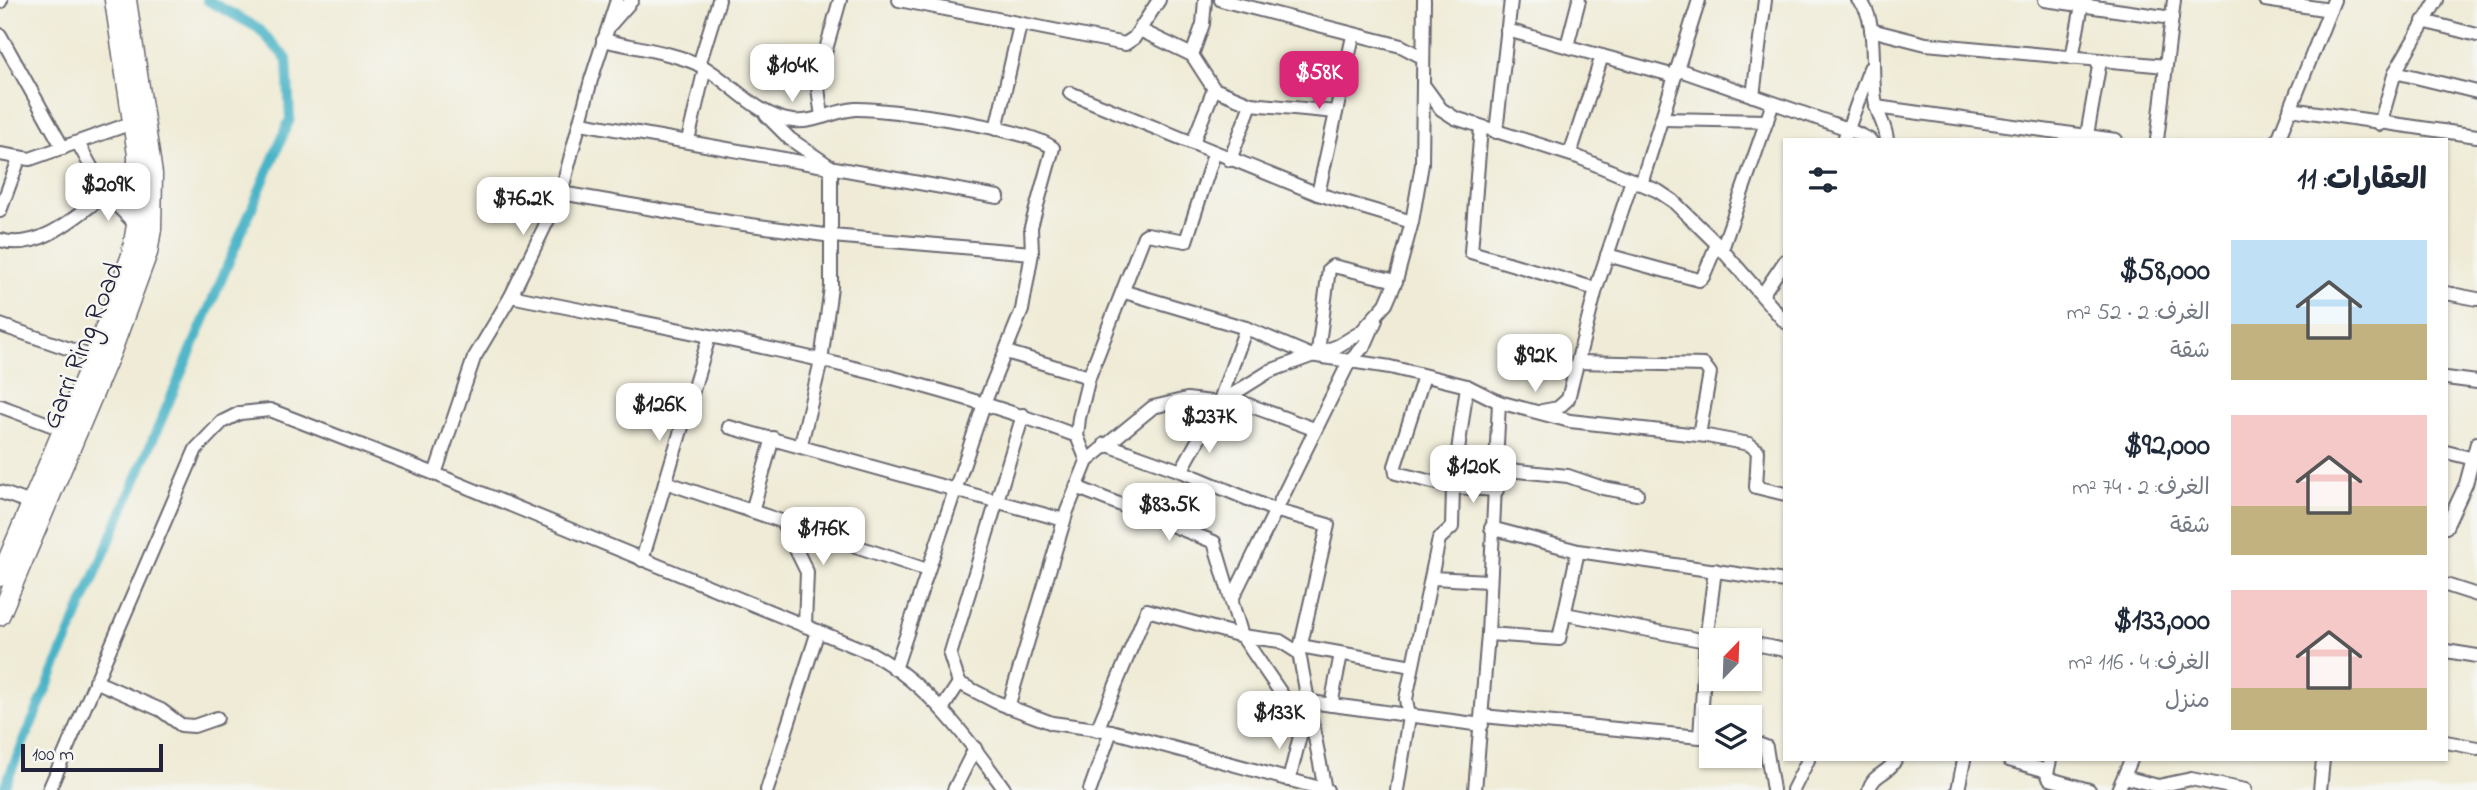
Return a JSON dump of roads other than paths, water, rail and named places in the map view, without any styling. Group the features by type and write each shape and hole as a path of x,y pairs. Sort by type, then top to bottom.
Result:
{"highway":[{"name":"Garri Ring Road","path":"0,577 126,272 136,226 137,171 114,0"},
{"name":"Garri Ring Road","path":"0,616 119,334 148,253 153,174 127,0"}],"street":[{"path":"435,474 474,358 512,296 561,193 617,0"},
{"path":"605,35 632,0"},
{"path":"688,140 702,67 719,0"},
{"path":"822,117 817,81 840,0"},
{"path":"900,0 923,2 1020,25 1125,44 1140,30 1159,0"},
{"path":"1192,55 1203,24 1205,0"},
{"path":"1221,0 1246,4 1353,36 1401,46 1422,57"},
{"path":"1232,598 1314,429 1349,362 1365,345 1396,281 1412,222 1422,163 1424,0"},
{"path":"1496,132 1511,0"},
{"path":"1567,46 1579,0"},
{"path":"1538,412 1564,405 1607,255 1662,119 1699,0"},
{"path":"1753,96 1765,0"},
{"path":"2045,0 2172,18"},
{"path":"2157,138 2174,0"},
{"path":"2265,0 2332,5 2279,138"},
{"path":"2380,124 2395,72 2437,0"},
{"path":"1864,1 1871,30 1876,107 1885,124 1887,138"},
{"path":"2072,58 2082,5"},
{"path":"2423,21 2477,35"},
{"path":"996,129 1020,25"},
{"path":"1140,30 1192,55 1214,89 1251,104 1336,113"},
{"path":"1507,30 1676,73 1753,96 1846,134 1872,63"},
{"path":"1871,30 1926,44 2166,66"},
{"path":"605,35 702,67 756,106 790,139 831,167"},
{"path":"0,36 63,148"},
{"path":"1318,194 1353,36"},
{"path":"1570,154 1602,56"},
{"path":"2087,135 2100,61"},
{"path":"2395,72 2477,92"},
{"path":"1424,86 1441,109 1496,132 1570,154 1637,182 1673,201 1720,246 1783,320"},
{"path":"1193,142 1214,89"},
{"path":"1070,93 1193,142 1214,154 1318,194 1412,222"},
{"path":"1607,255 1699,280 1703,277 1720,246 1773,103"},
{"path":"1230,160 1251,104"},
{"path":"756,106 792,121 853,110 892,110 996,129 1053,148 1031,227 1032,253 1025,299 984,404 895,668"},
{"path":"1876,107 2104,138"},
{"path":"2290,109 2477,136"},
{"path":"1662,119 1767,121"},
{"path":"0,154 30,159 132,123"},
{"path":"581,123 999,197"},
{"path":"1482,127 1471,252 1596,289"},
{"path":"78,143 106,194 136,226"},
{"path":"1087,461 1077,436 1089,377 1125,292 1145,234 1186,241 1214,154"},
{"path":"0,211 4,188 19,159"},
{"path":"802,444 821,361 832,279 831,167"},
{"path":"561,193 832,236 1032,253"},
{"path":"0,240 13,244 37,240 106,194"},
{"path":"1762,295 1783,264"},
{"path":"1314,353 1329,269 1333,267 1396,281"},
{"path":"1125,292 1246,328 1314,353 1349,362 1390,366 1467,386 1499,401 1590,425 1699,435 1755,446 1758,451 1756,487 1783,494"},
{"path":"2448,293 2477,299"},
{"path":"512,296 821,361 1023,415 1077,436"},
{"path":"1223,400 1270,371 1338,346 1361,332 1377,317"},
{"path":"0,324 93,357"},
{"path":"1181,471 1223,400 1246,328"},
{"path":"642,560 709,337"},
{"path":"1006,352 1089,377"},
{"path":"1578,362 1704,365 1710,373 1699,435"},
{"path":"1424,376 1395,466 1396,473 1452,487 1496,490"},
{"path":"2448,378 2477,382"},
{"path":"1397,790 1409,717 1406,699 1412,666 1433,578 1439,538 1452,527 1452,487 1467,386"},
{"path":"1008,707 1076,487 1087,461 1104,444 1153,407 1169,401 1223,400 1314,429"},
{"path":"1475,790 1488,634 1488,581 1498,468 1499,401"},
{"path":"0,406 62,429"},
{"path":"49,790 196,449 222,422 240,413 270,410 435,474 871,653 895,668 942,709 975,748 1004,790"},
{"path":"1023,415 950,655 959,683 1008,707 1052,723 1111,731 1326,790 1300,649 1328,528 1326,523 1274,510 1181,471 1104,444"},
{"path":"729,426 802,444 1064,520"},
{"path":"752,511 773,438"},
{"path":"2448,524 2457,510 2477,443"},
{"path":"2448,452 2474,459"},
{"path":"1498,468 1568,476 1602,488 1637,494"},
{"path":"665,482 927,570"},
{"path":"1076,487 1213,541 1242,636 1285,695 1300,722 1300,736 1289,780"},
{"path":"0,492 31,503"},
{"path":"782,521 807,572 805,625"},
{"path":"1491,528 1578,551 1783,582"},
{"path":"1488,634 1557,640 1560,637 1578,551"},
{"path":"1708,628 1715,570"},
{"path":"1433,578 1488,581"},
{"path":"2448,586 2477,595"},
{"path":"1097,730 1147,610 1242,636 1280,641 1300,649 1412,666"},
{"path":"1565,614 1699,637"},
{"path":"767,790 818,631"},
{"path":"1762,645 1783,650"},
{"path":"2448,650 2477,656"},
{"path":"1331,705 1341,654"},
{"path":"95,681 161,710 181,725 194,726 216,718"},
{"path":"942,709 959,683"},
{"path":"1310,702 1409,717 1482,720 1699,737"},
{"path":"1090,790 1111,731"},
{"path":"2448,742 2477,748"},
{"path":"1762,746 1766,747 1773,790"},
{"path":"954,790 975,748"},
{"path":"1793,790 1808,761"},
{"path":"1869,790 1875,775 1894,761"},
{"path":"1958,790 1964,761"},
{"path":"2017,761 2049,765 2048,776 2054,781 2089,790"},
{"path":"2118,790 2131,761"},
{"path":"2320,790 2323,761"},
{"path":"2124,778 2158,786 2217,783 2245,790"}],"waterway":[{"path":"3,790 290,119 287,59 258,28 207,0"}]}
